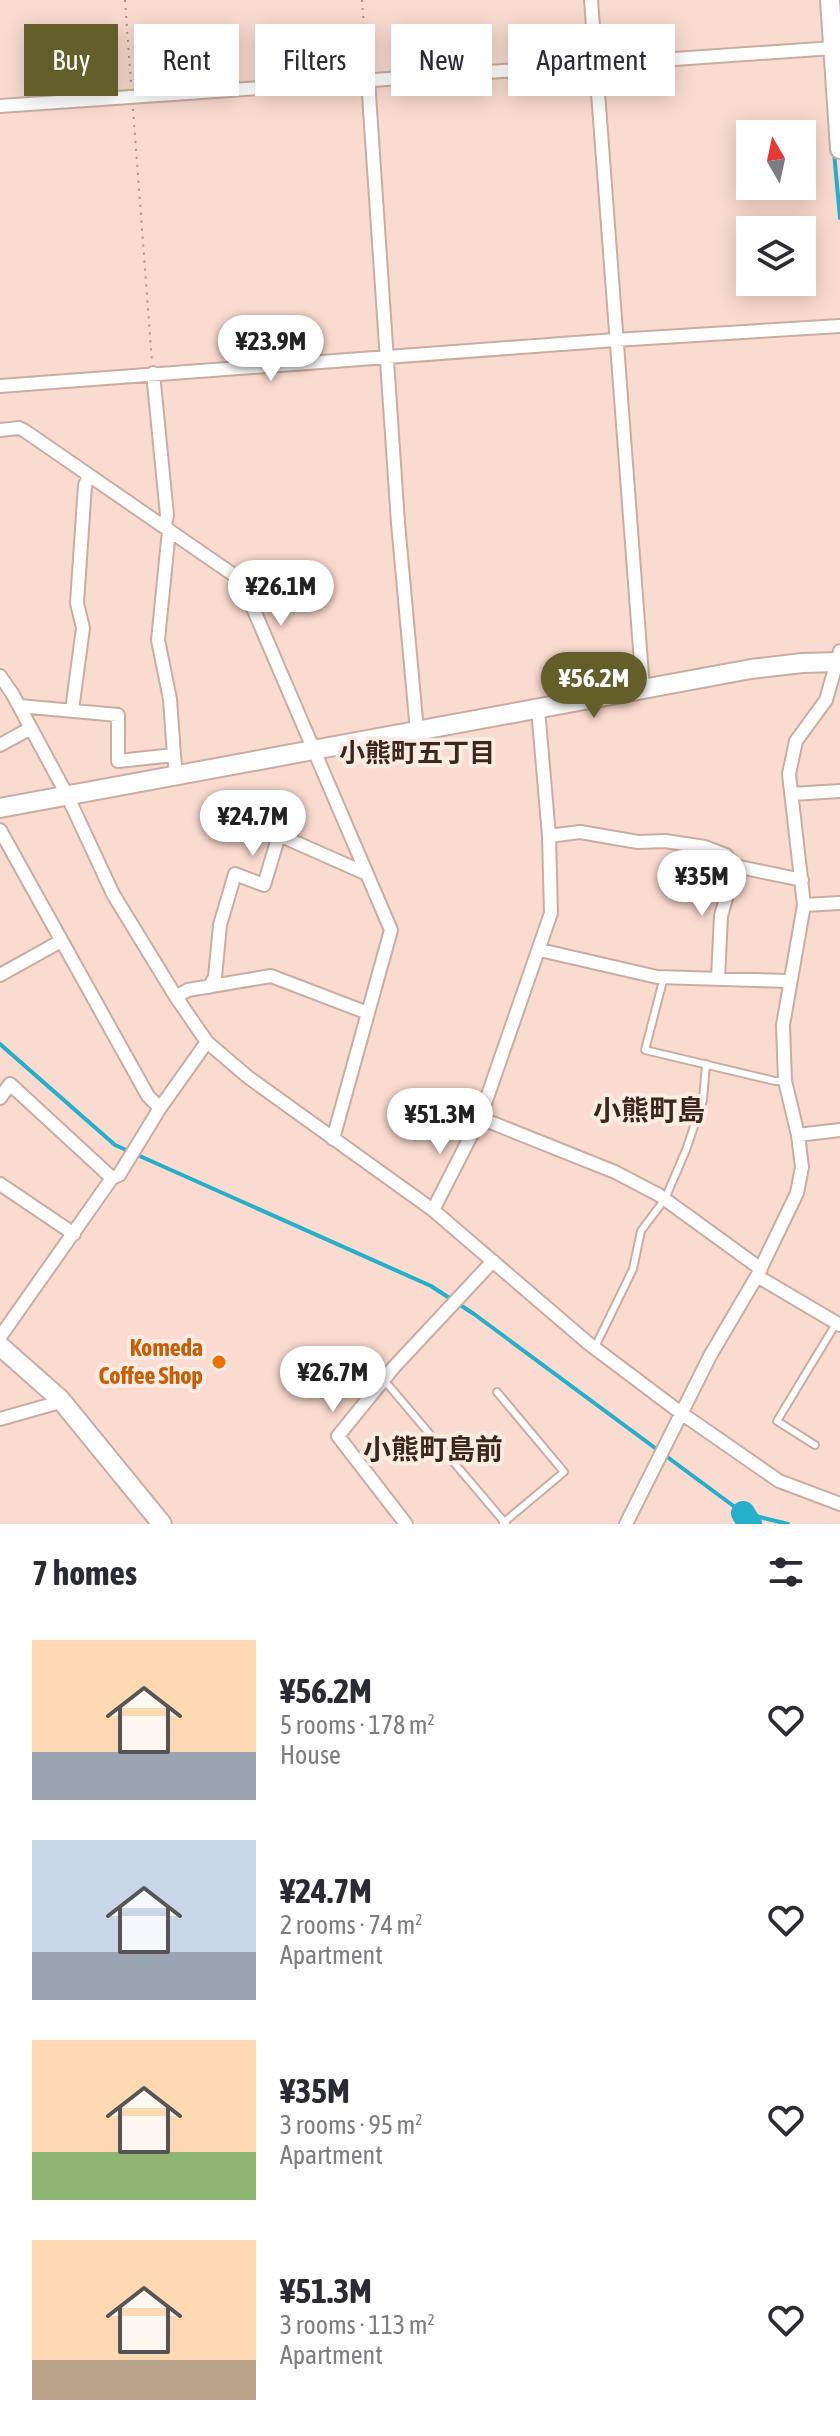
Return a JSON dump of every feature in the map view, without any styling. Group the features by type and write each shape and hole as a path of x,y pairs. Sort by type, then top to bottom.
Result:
{"street":[{"path":"591,0 593,24"},
{"path":"830,0 840,149"},
{"path":"675,62 836,59"},
{"path":"375,80 508,70"},
{"path":"0,106 255,87"},
{"path":"369,96 398,523 417,731"},
{"path":"598,96 643,689"},
{"path":"0,386 840,326"},
{"path":"153,373 167,515 158,640 170,699 176,775"},
{"path":"0,430 19,428 25,431 241,580 391,930 333,1139"},
{"path":"72,710 83,628 77,603 85,485 89,476"},
{"path":"0,808 751,669 839,658 826,700 796,741 789,774 804,905 783,1025 785,1081 802,1167 797,1193 759,1272 710,1356 626,1524"},
{"path":"0,676 67,795 113,894 207,1042 248,1077 433,1210 594,1348 681,1413 779,1481 840,1504"},
{"path":"19,706 118,715 118,761 174,755"},
{"path":"433,1210 480,1118 551,913 549,836 538,709"},
{"path":"0,745 31,728"},
{"path":"792,794 840,791"},
{"path":"0,830 148,1096 160,1108"},
{"path":"549,836 580,832 638,842 665,841 705,847 726,855 735,866 802,880"},
{"path":"209,987 215,977 220,925 235,874 264,885 279,835 367,874"},
{"path":"718,978 721,916 735,866"},
{"path":"804,905 840,903"},
{"path":"0,975 61,941"},
{"path":"540,950 664,977 790,981"},
{"path":"176,997 188,990 271,976 368,1013"},
{"path":"0,1337 112,1178 119,1175 160,1108 207,1042"},
{"path":"0,1098 10,1084 112,1178"},
{"path":"480,1118 615,1172 665,1199 759,1272 839,1324"},
{"path":"798,1135 840,1130"},
{"path":"0,1184 74,1234"},
{"path":"406,1524 338,1436 384,1380 493,1261"},
{"path":"0,1346 60,1399 162,1524"},
{"path":"0,1419 53,1404 60,1399"}],"lane":[{"path":"664,977 645,1050 785,1081"},
{"path":"594,1348 633,1269 641,1231 665,1199 703,1100 706,1064"},
{"path":"815,1445 777,1421 839,1324"},
{"path":"384,1380 504,1523 564,1472 497,1392"}],"path":[{"path":"125,0 153,373"},
{"path":"362,0 364,24"}],"waterway":[{"path":"834,152 840,218"},
{"path":"0,1044 115,1145 431,1286 474,1314 743,1513 788,1524"},
{"path":"743,1513 750,1524"}],"place":[{"name":"Komeda Coffee Shop","path":"219,1362"}],"district":[{"name":"小熊町五丁目","path":"417,753"},
{"name":"小熊町島","path":"649,1110"},
{"name":"小熊町島前","path":"433,1449"}]}
